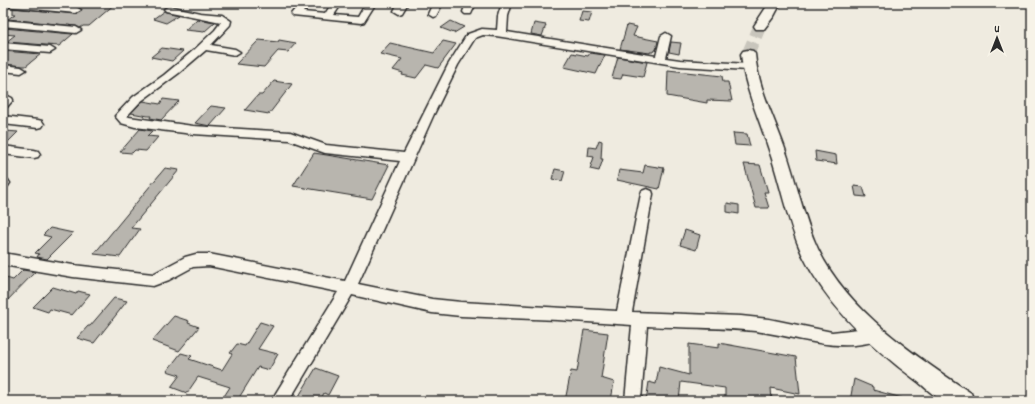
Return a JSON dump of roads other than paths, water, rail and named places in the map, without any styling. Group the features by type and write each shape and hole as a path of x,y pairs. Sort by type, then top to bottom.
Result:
{"street":[{"path":"3,3 76,10"},
{"path":"328,17 337,3"},
{"path":"304,4 296,14 361,20 371,3"},
{"path":"434,14 438,3"},
{"path":"502,34 503,16 507,3"},
{"path":"760,26 768,16 775,3"},
{"path":"169,9 200,16 222,18 226,21 220,32 204,47 169,76 127,107 121,116 125,120 135,123 192,130 290,136 325,149 408,158"},
{"path":"489,32 503,16"},
{"path":"3,24 76,30"},
{"path":"279,401 349,288 435,100 463,47 471,36 482,32 489,32 703,66 728,65 748,61 758,99 775,144 811,252 826,278 845,303 876,334 915,366 963,401"},
{"path":"660,60 666,36"},
{"path":"3,46 50,50"},
{"path":"204,47 235,52"},
{"path":"3,68 21,70"},
{"path":"3,120 38,124"},
{"path":"3,150 34,154"},
{"path":"623,317 647,194"},
{"path":"3,259 73,271 153,280 160,278 190,262 202,260 230,263 432,306 640,319 756,324 832,338 850,338 876,334"},
{"path":"633,401 640,319"}],"tunnel":[{"path":"748,54 760,26"}]}
